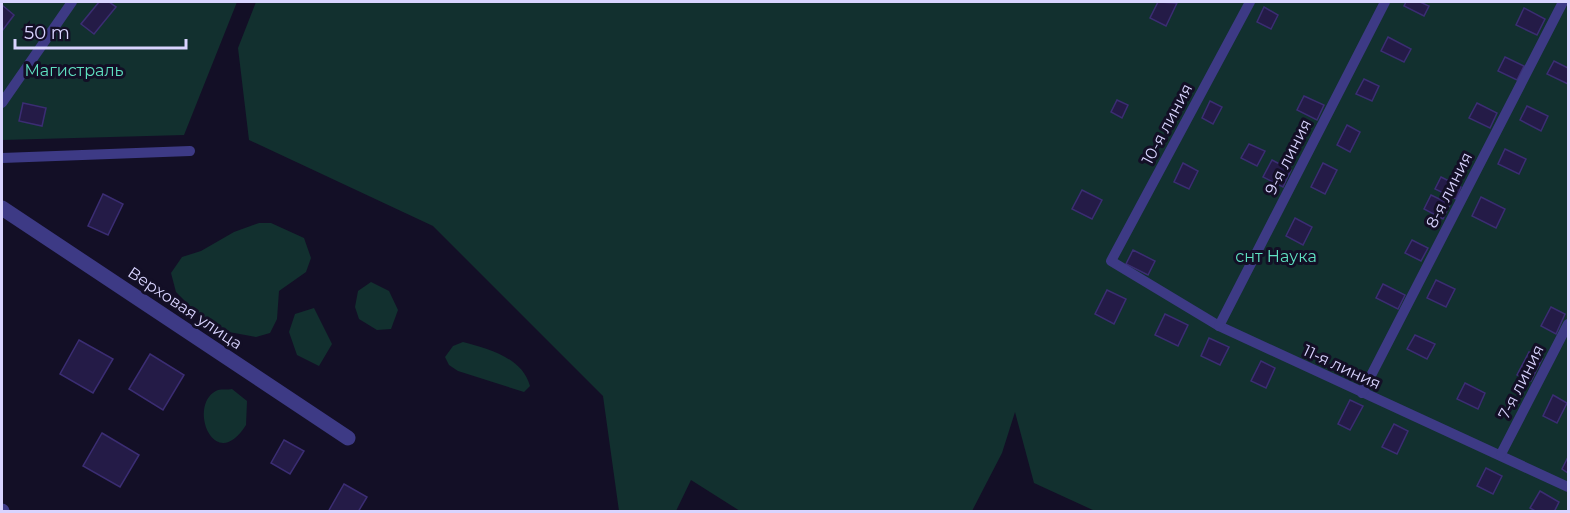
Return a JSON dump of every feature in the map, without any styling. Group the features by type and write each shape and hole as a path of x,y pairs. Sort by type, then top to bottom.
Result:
{"street":[{"name":"Верховая улица","path":"2,208 348,438"}],"lane":[{"path":"2,103 72,2"},
{"name":"10-я линия","path":"1111,261 1250,2"},
{"name":"9-я линия","path":"1219,326 1385,2"},
{"name":"8-я линия","path":"1362,393 1563,2"},
{"path":"2,158 190,151"},
{"name":"11-я линия","path":"1111,261 1219,326 1569,487"},
{"name":"7-я линия","path":"1501,454 1569,324"}],"green space":[{"name":"Магистраль","path":"2,2 237,2 184,135 2,140"},
{"name":"снт Наука","path":"256,2 1568,2 1568,511 1095,511 1034,483 1015,412 1002,453 972,511 740,511 691,480 676,511 619,511 603,396 433,226 249,140 238,48"},
{"path":"259,223 271,223 304,238 311,258 306,272 279,291 277,319 270,333 256,337 229,332 199,315 176,292 171,273 182,257 201,251 234,232"},
{"path":"371,282 389,291 398,310 391,329 377,330 359,319 355,307 358,291"},
{"path":"314,308 332,344 319,366 297,355 289,332 295,314"},
{"path":"463,342 493,351 512,361 526,376 530,386 524,392 458,371 449,365 445,357 453,346"},
{"path":"232,389 247,401 246,425 234,439 224,443 215,440 208,431 204,420 204,408 209,397 218,390"}],"building":[{"path":"99,2 109,2 116,7 94,34 81,24"},
{"path":"1158,2 1177,3 1166,26 1150,18"},
{"path":"1406,2 1420,2 1429,6 1424,16 1404,6"},
{"path":"2,5 14,15 2,31"},
{"path":"1264,7 1278,15 1271,29 1257,22"},
{"path":"1524,8 1545,19 1537,35 1516,25"},
{"path":"1388,37 1411,49 1404,62 1381,51"},
{"path":"1505,57 1524,66 1517,80 1498,71"},
{"path":"1554,61 1568,68 1568,84 1547,74"},
{"path":"1364,79 1379,86 1372,101 1356,94"},
{"path":"1304,96 1324,105 1317,120 1297,110"},
{"path":"1117,100 1128,105 1122,118 1111,112"},
{"path":"1210,101 1222,107 1213,124 1202,118"},
{"path":"23,103 46,108 42,126 19,121"},
{"path":"1477,103 1497,113 1490,128 1469,118"},
{"path":"1527,106 1548,116 1541,131 1520,120"},
{"path":"1347,125 1360,132 1350,152 1337,145"},
{"path":"1249,144 1265,151 1257,166 1241,158"},
{"path":"1505,149 1526,159 1519,174 1498,164"},
{"path":"1272,160 1291,170 1283,187 1263,177"},
{"path":"1183,163 1198,171 1189,189 1174,182"},
{"path":"1323,163 1337,170 1325,194 1311,187"},
{"path":"1441,177 1461,187 1456,199 1435,189"},
{"path":"1082,190 1102,200 1092,219 1072,209"},
{"path":"103,194 123,204 108,235 88,226"},
{"path":"1431,195 1450,204 1443,219 1424,209"},
{"path":"1481,197 1505,209 1496,228 1472,216"},
{"path":"1295,218 1312,227 1303,245 1286,236"},
{"path":"1412,240 1428,248 1421,261 1405,253"},
{"path":"1133,250 1155,261 1148,275 1126,264"},
{"path":"1436,280 1455,289 1446,307 1427,298"},
{"path":"1383,284 1405,295 1398,309 1376,298"},
{"path":"1107,290 1126,299 1114,324 1095,314"},
{"path":"1551,307 1565,314 1556,334 1541,326"},
{"path":"1165,314 1188,325 1178,346 1155,335"},
{"path":"1415,335 1435,344 1427,359 1407,349"},
{"path":"1209,338 1229,347 1220,365 1201,356"},
{"path":"79,340 113,359 93,393 60,374"},
{"path":"1529,352 1542,359 1531,381 1517,375"},
{"path":"150,354 184,375 163,410 129,389"},
{"path":"1261,361 1275,368 1266,388 1251,381"},
{"path":"1465,383 1485,393 1478,409 1457,399"},
{"path":"1553,395 1567,403 1557,423 1543,416"},
{"path":"1350,400 1363,406 1350,430 1338,424"},
{"path":"1394,424 1408,431 1397,454 1382,447"},
{"path":"102,433 139,455 120,487 83,466"},
{"path":"284,440 304,451 290,474 271,463"},
{"path":"1568,457 1568,473 1562,469"},
{"path":"1486,468 1502,476 1493,494 1477,486"},
{"path":"344,484 367,497 358,512 328,512"},
{"path":"1540,491 1559,502 1554,512 1537,512 1530,508"}]}
